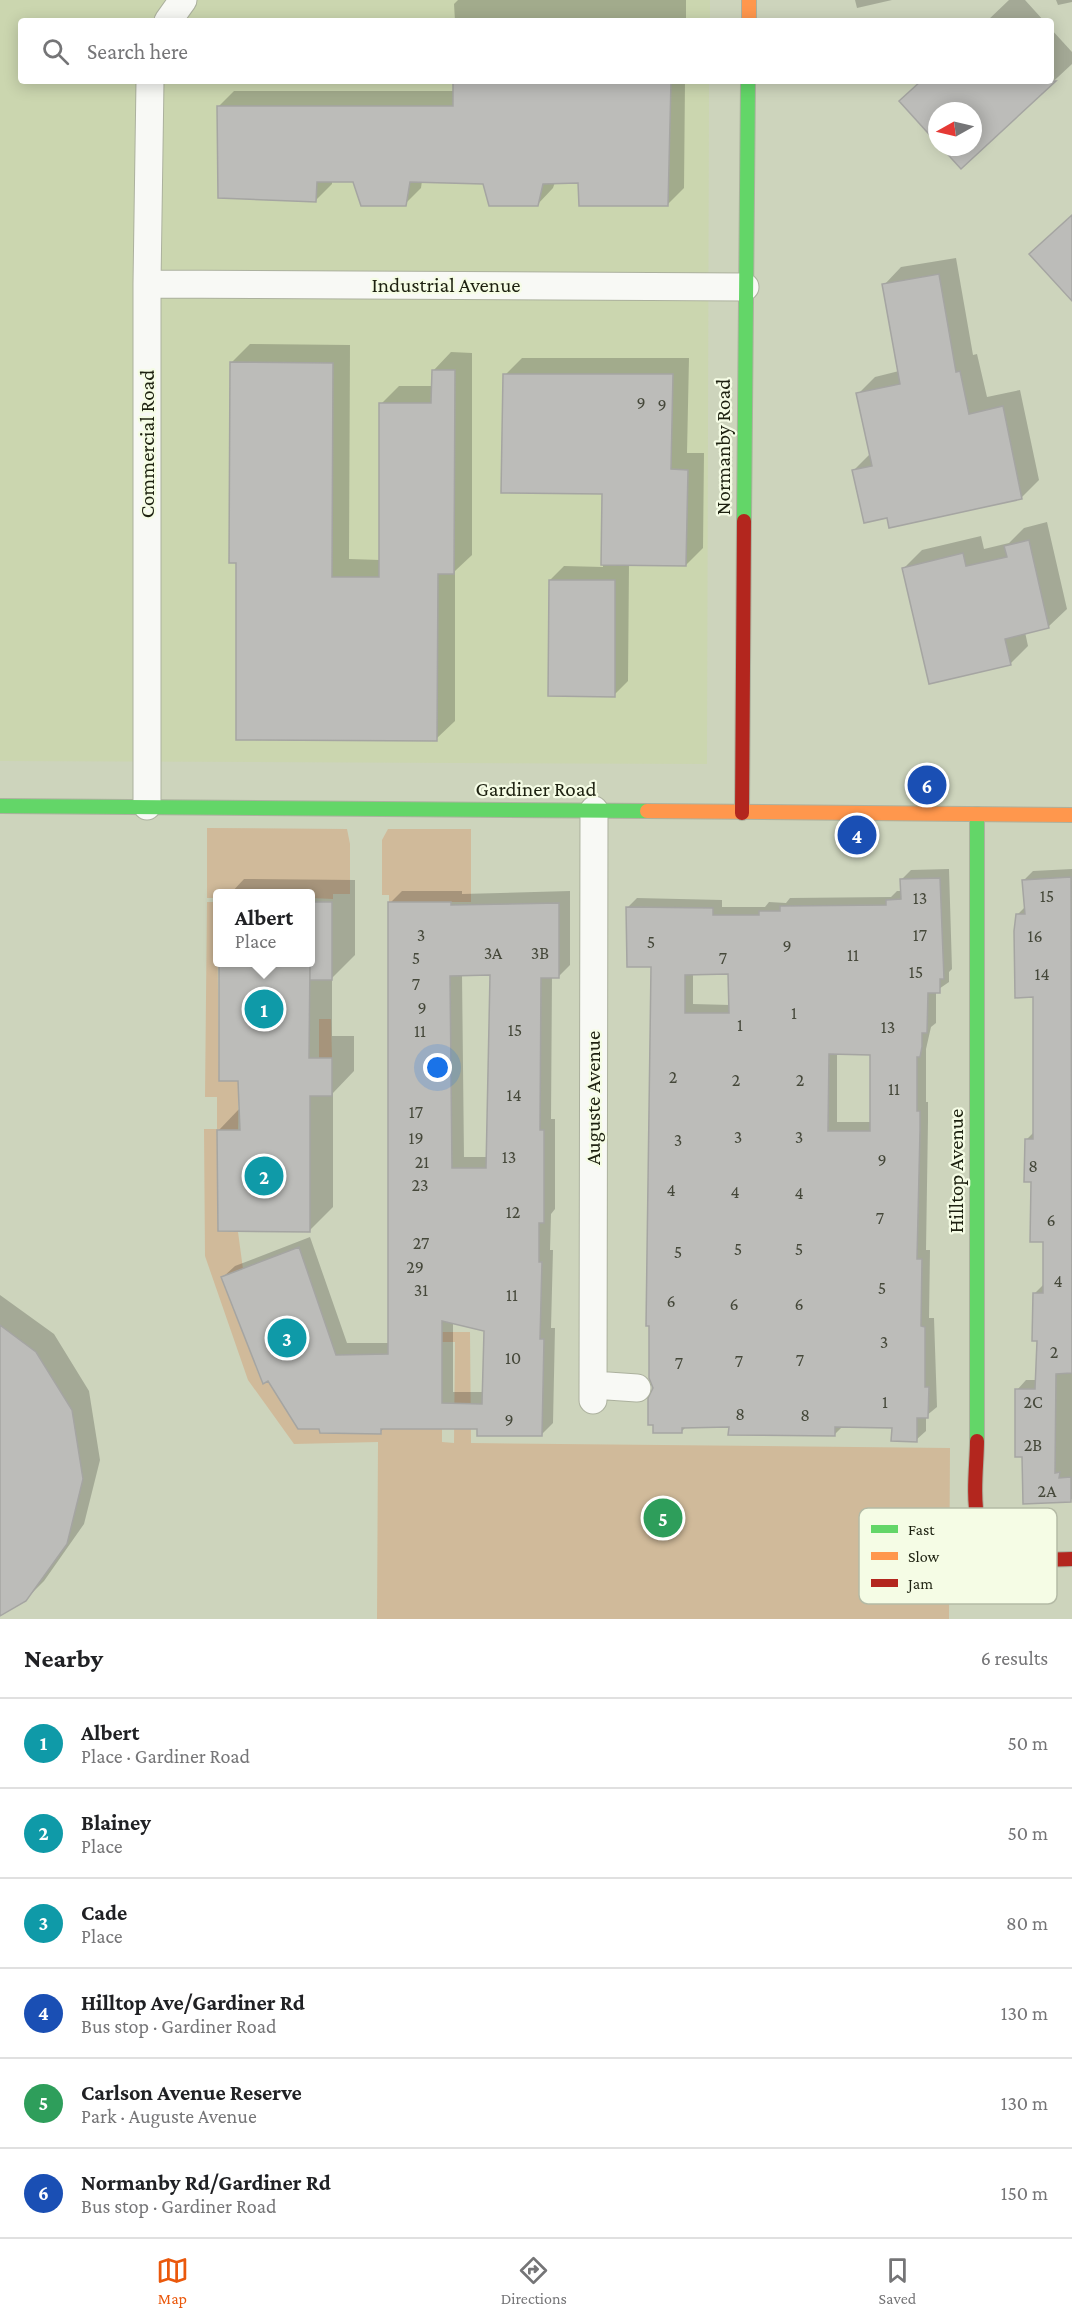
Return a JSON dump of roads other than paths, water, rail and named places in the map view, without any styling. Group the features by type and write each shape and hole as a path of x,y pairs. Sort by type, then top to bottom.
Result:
{"street":[{"path":"170,18 183,0"},
{"path":"749,0 749,18"},
{"name":"Commercial Road","path":"147,806 147,284 150,84"},
{"name":"Normanby Road","path":"742,813 748,84"},
{"name":"Industrial Avenue","path":"147,284 745,287"},
{"name":"Gardiner Road","path":"0,806 1072,815"},
{"name":"Auguste Avenue","path":"594,810 593,1393 637,1388"},
{"name":"Hilltop Avenue","path":"978,814 978,1508"},
{"name":"Hilltop Avenue","path":"1057,1558 1072,1559"}],"place":[{"name":"Normanby Rd/Gardiner Rd","path":"927,785"},
{"name":"Hilltop Ave/Gardiner Rd","path":"857,835"},
{"name":"Albert","path":"264,1009"},
{"name":"Blainey","path":"264,1176"},
{"name":"Cade","path":"287,1338"},
{"name":"Carlson Avenue Reserve","path":"663,1518"}]}
